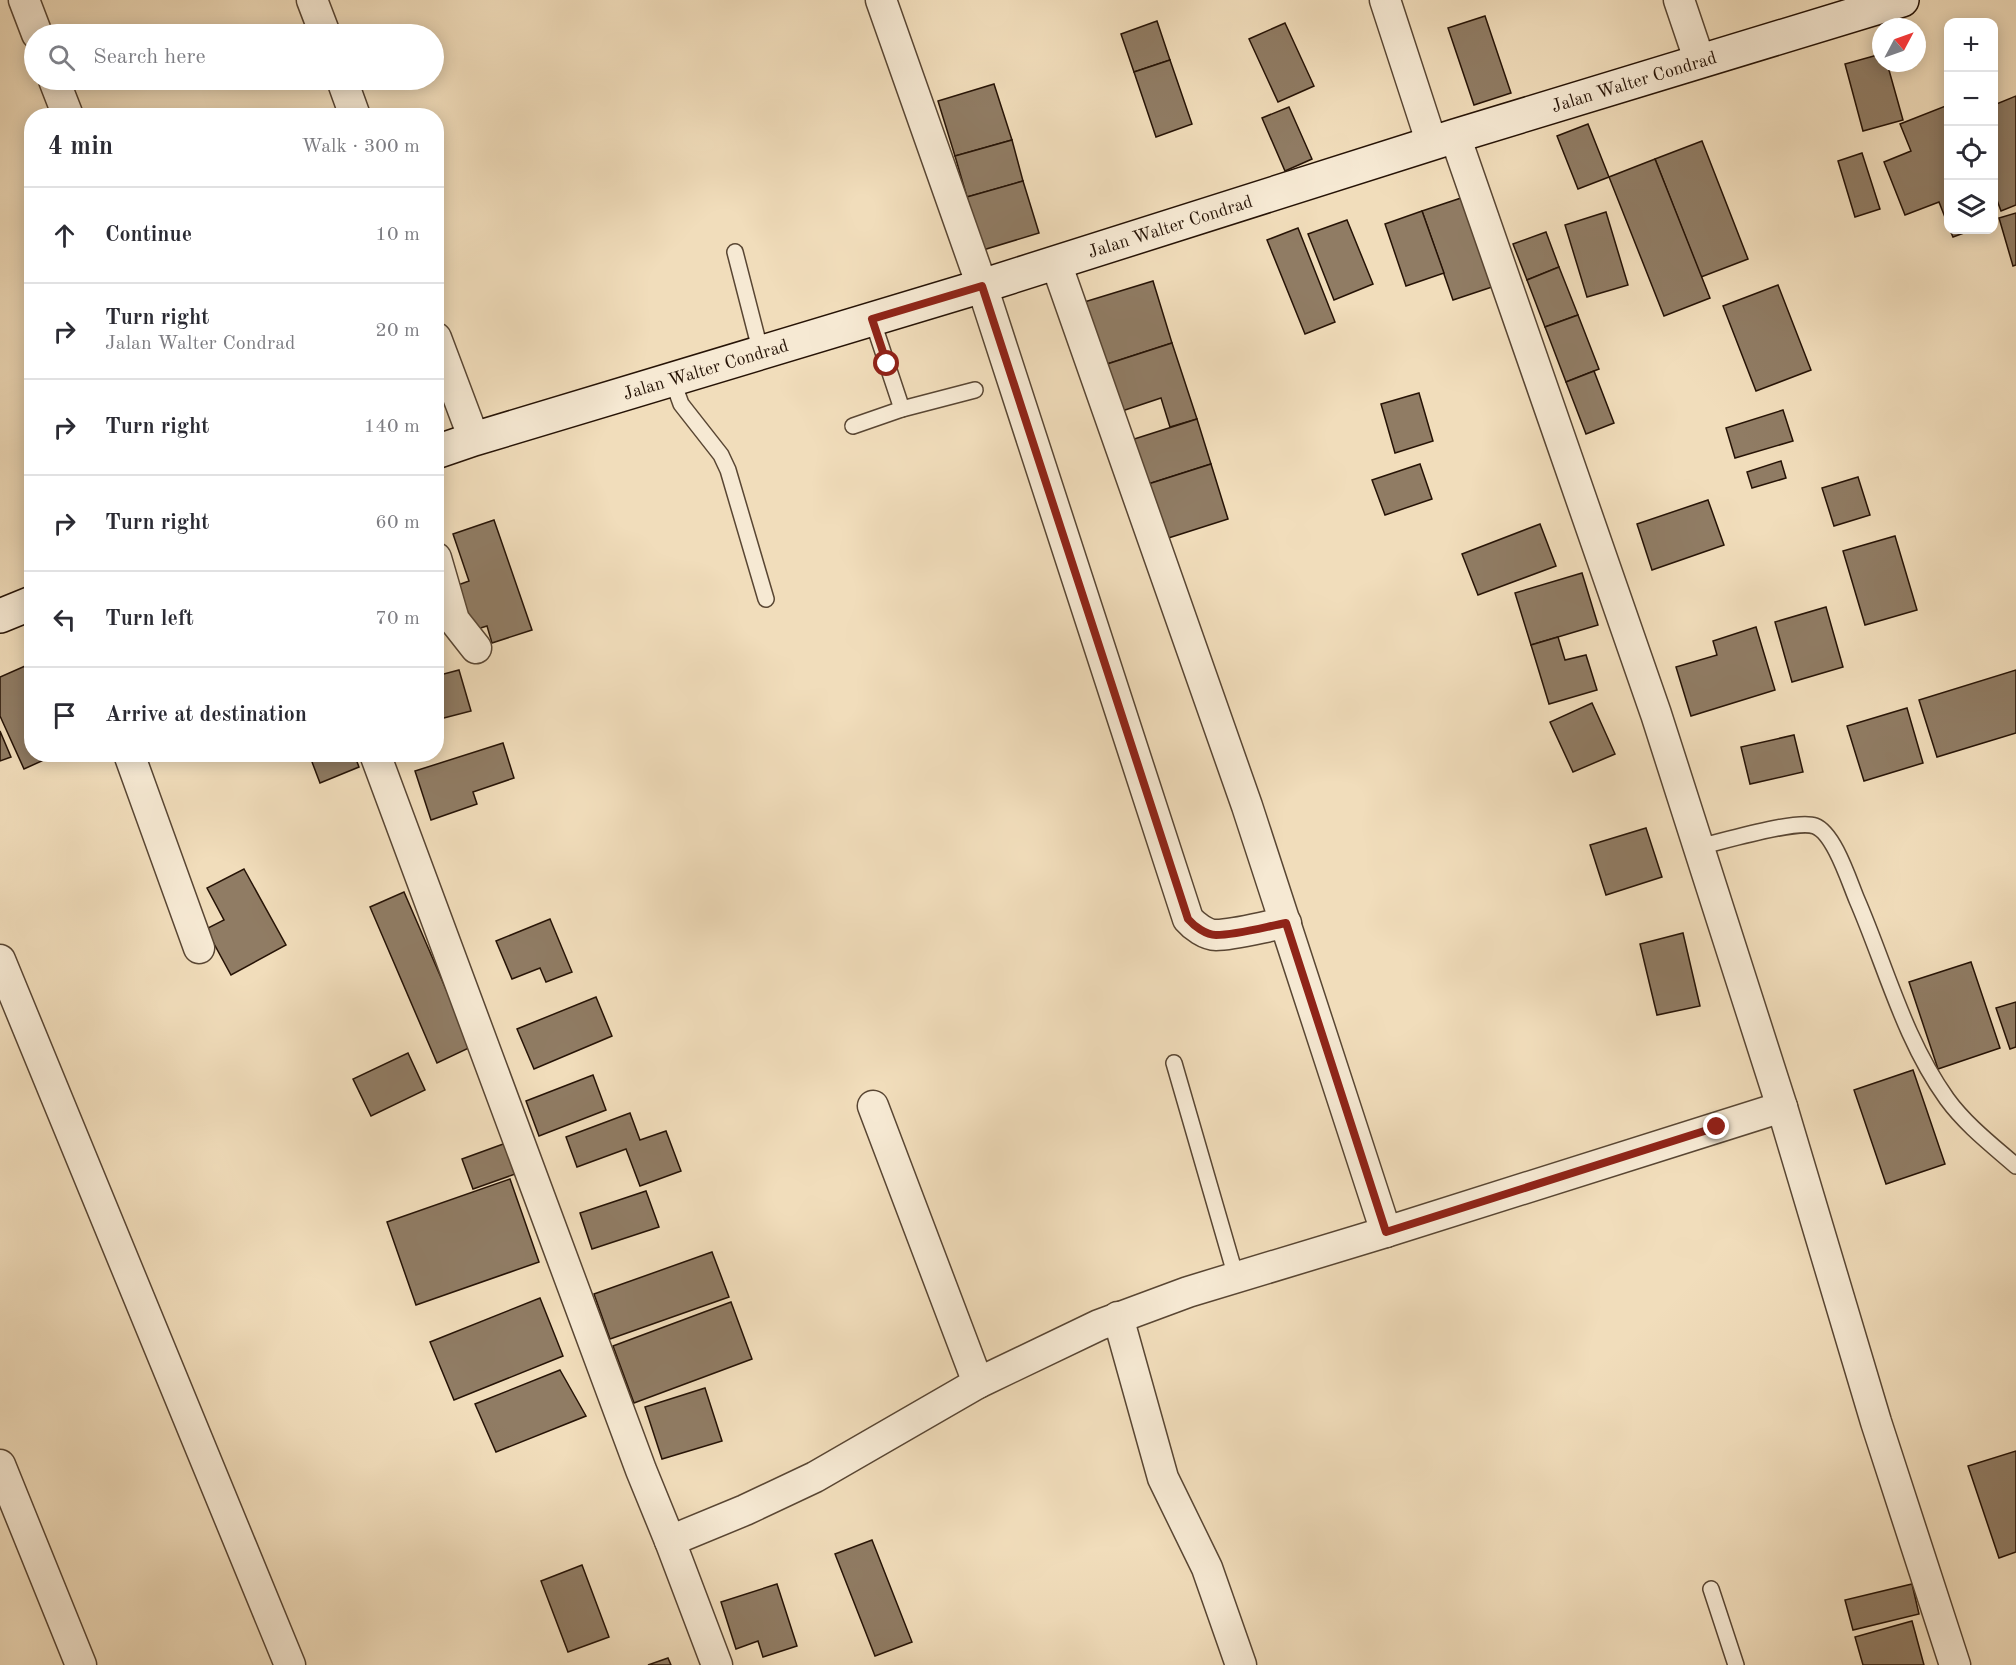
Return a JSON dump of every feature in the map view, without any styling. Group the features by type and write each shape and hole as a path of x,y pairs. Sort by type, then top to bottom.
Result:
{"street":[{"path":"24,0 34,24"},
{"path":"312,0 321,24"},
{"path":"881,0 982,286 1188,919 1203,931 1215,935 1286,923"},
{"path":"1385,0 1444,140 1656,714 1782,1107 1876,1422 1955,1665"},
{"path":"1678,0 1700,62"},
{"name":"Jalan Walter Condrad","path":"444,449 982,286 1444,140 1902,0"},
{"path":"58,90 65,108"},
{"path":"346,90 352,108"},
{"path":"1056,263 1243,795 1386,1232"},
{"path":"444,359 474,439"},
{"path":"444,586 454,620 476,648"},
{"path":"0,616 24,606"},
{"path":"132,762 199,948"},
{"path":"378,762 637,1459 717,1665"},
{"path":"0,960 290,1665"},
{"path":"873,1106 978,1383"},
{"path":"670,1541 754,1506 815,1477 978,1383 1118,1317 1188,1292 1782,1107"},
{"path":"1118,1317 1162,1478 1207,1568 1241,1665"},
{"path":"0,1465 81,1665"}],"lane":[{"path":"735,252 761,353"},
{"path":"872,319 902,409"},
{"path":"672,380 681,404 721,455 728,470 766,599"},
{"path":"853,426 902,409 975,390"},
{"path":"1698,847 1771,830 1806,825 1814,826 1826,834 1862,911 1916,1048 1948,1100 1972,1128 2016,1166"},
{"path":"1174,1062 1236,1277"},
{"path":"1711,1589 1736,1665"}],"building":[{"path":"1485,16 1511,93 1474,105 1448,28"},
{"path":"1157,21 1170,60 1134,72 1121,34"},
{"path":"1285,23 1314,86 1278,102 1249,39"},
{"path":"1872,56 1872,72 1890,72 1903,120 1863,131 1845,64"},
{"path":"1170,60 1192,124 1156,137 1134,72"},
{"path":"994,84 1012,140 955,156 938,101"},
{"path":"2016,96 2016,205 2001,211 1998,203 1998,103"},
{"path":"1289,107 1312,159 1285,171 1262,118"},
{"path":"1944,107 1944,215 1939,202 1905,215 1884,162 1911,151 1900,124"},
{"path":"1588,124 1609,177 1578,189 1557,136"},
{"path":"1012,140 1023,181 967,197 955,156"},
{"path":"1702,141 1748,259 1701,277 1655,159"},
{"path":"1862,153 1880,209 1855,217 1838,161"},
{"path":"1655,159 1710,298 1664,316 1609,177"},
{"path":"1023,181 1039,233 983,250 967,197"},
{"path":"1461,198 1492,287 1453,300 1422,211"},
{"path":"1422,211 1444,273 1406,286 1385,224"},
{"path":"1606,212 1628,285 1587,297 1565,225"},
{"path":"2016,213 2016,265 2013,266 1999,218"},
{"path":"1347,220 1373,284 1334,300 1308,234"},
{"path":"1298,228 1335,322 1305,334 1267,240"},
{"path":"1546,232 1559,267 1527,280 1513,244"},
{"path":"1559,267 1578,315 1545,327 1527,280"},
{"path":"1153,281 1172,343 1101,366 1081,303"},
{"path":"1778,285 1811,370 1756,391 1723,306"},
{"path":"1578,315 1599,369 1566,382 1545,327"},
{"path":"1172,343 1197,419 1170,427 1161,398 1116,413 1101,366"},
{"path":"1594,371 1614,423 1586,434 1566,382"},
{"path":"1419,393 1433,441 1395,453 1381,404"},
{"path":"1783,410 1793,441 1735,458 1726,428"},
{"path":"1197,419 1211,464 1142,486 1128,441"},
{"path":"1781,461 1786,478 1752,488 1747,472"},
{"path":"1211,464 1228,519 1159,541 1142,486"},
{"path":"1420,464 1432,499 1385,515 1372,480"},
{"path":"1858,477 1870,515 1834,526 1822,488"},
{"path":"1708,500 1724,545 1652,570 1637,524"},
{"path":"494,520 532,630 492,643 487,626 474,630 458,585 469,581 453,534"},
{"path":"1540,524 1556,566 1478,595 1462,554"},
{"path":"1895,536 1917,610 1865,625 1843,551"},
{"path":"1582,573 1598,625 1531,645 1515,593"},
{"path":"1826,607 1843,667 1792,682 1775,622"},
{"path":"1756,627 1775,690 1691,716 1676,667 1717,655 1713,641"},
{"path":"1558,637 1565,660 1586,655 1597,690 1549,704 1531,645"},
{"path":"24,666 24,762 39,762 24,769 0,716 0,677"},
{"path":"459,670 471,711 444,718 444,674"},
{"path":"2016,670 2016,733 1937,757 1919,700"},
{"path":"1592,703 1615,754 1573,772 1550,722"},
{"path":"1907,708 1923,763 1864,781 1847,726"},
{"path":"0,731 11,757 0,761"},
{"path":"1794,735 1803,772 1750,784 1741,747"},
{"path":"503,743 514,778 473,792 477,804 431,820 415,771"},
{"path":"312,762 357,762 359,767 320,783"},
{"path":"1646,828 1662,877 1606,895 1590,845"},
{"path":"244,869 286,945 231,975 206,929 224,920 207,888"},
{"path":"404,892 471,1047 437,1063 370,907"},
{"path":"550,919 572,972 546,982 540,968 512,979 496,941"},
{"path":"1683,933 1700,1006 1657,1015 1640,944"},
{"path":"1971,962 2000,1048 1938,1069 1909,982"},
{"path":"596,997 612,1036 534,1069 517,1029"},
{"path":"2016,1002 2016,1047 2010,1049 1996,1008"},
{"path":"408,1053 425,1090 371,1116 353,1079"},
{"path":"1913,1070 1945,1164 1886,1184 1854,1090"},
{"path":"593,1075 606,1110 539,1136 526,1101"},
{"path":"630,1113 640,1140 666,1131 681,1171 640,1186 626,1149 577,1167 566,1137"},
{"path":"506,1143 518,1173 473,1189 462,1159"},
{"path":"510,1179 539,1262 416,1305 387,1222"},
{"path":"646,1191 659,1227 592,1249 580,1213"},
{"path":"712,1252 729,1297 610,1339 594,1294"},
{"path":"540,1298 563,1356 454,1400 430,1342"},
{"path":"731,1302 752,1359 634,1403 613,1346"},
{"path":"560,1370 586,1416 496,1452 475,1404"},
{"path":"705,1388 722,1441 662,1459 645,1407"},
{"path":"2016,1451 2016,1552 1999,1558 1968,1466"},
{"path":"872,1540 912,1642 875,1656 835,1554"},
{"path":"582,1565 609,1637 568,1652 541,1581"},
{"path":"777,1584 797,1646 763,1657 758,1641 736,1649 721,1602"},
{"path":"1912,1584 1919,1614 1853,1630 1845,1600"},
{"path":"1912,1621 1924,1665 1863,1665 1855,1637"},
{"path":"668,1658 671,1665 648,1665"}],"route":[{"path":"887,364 872,319 982,286 1188,919 1203,931 1215,935 1286,923 1386,1232 1717,1127"}]}
